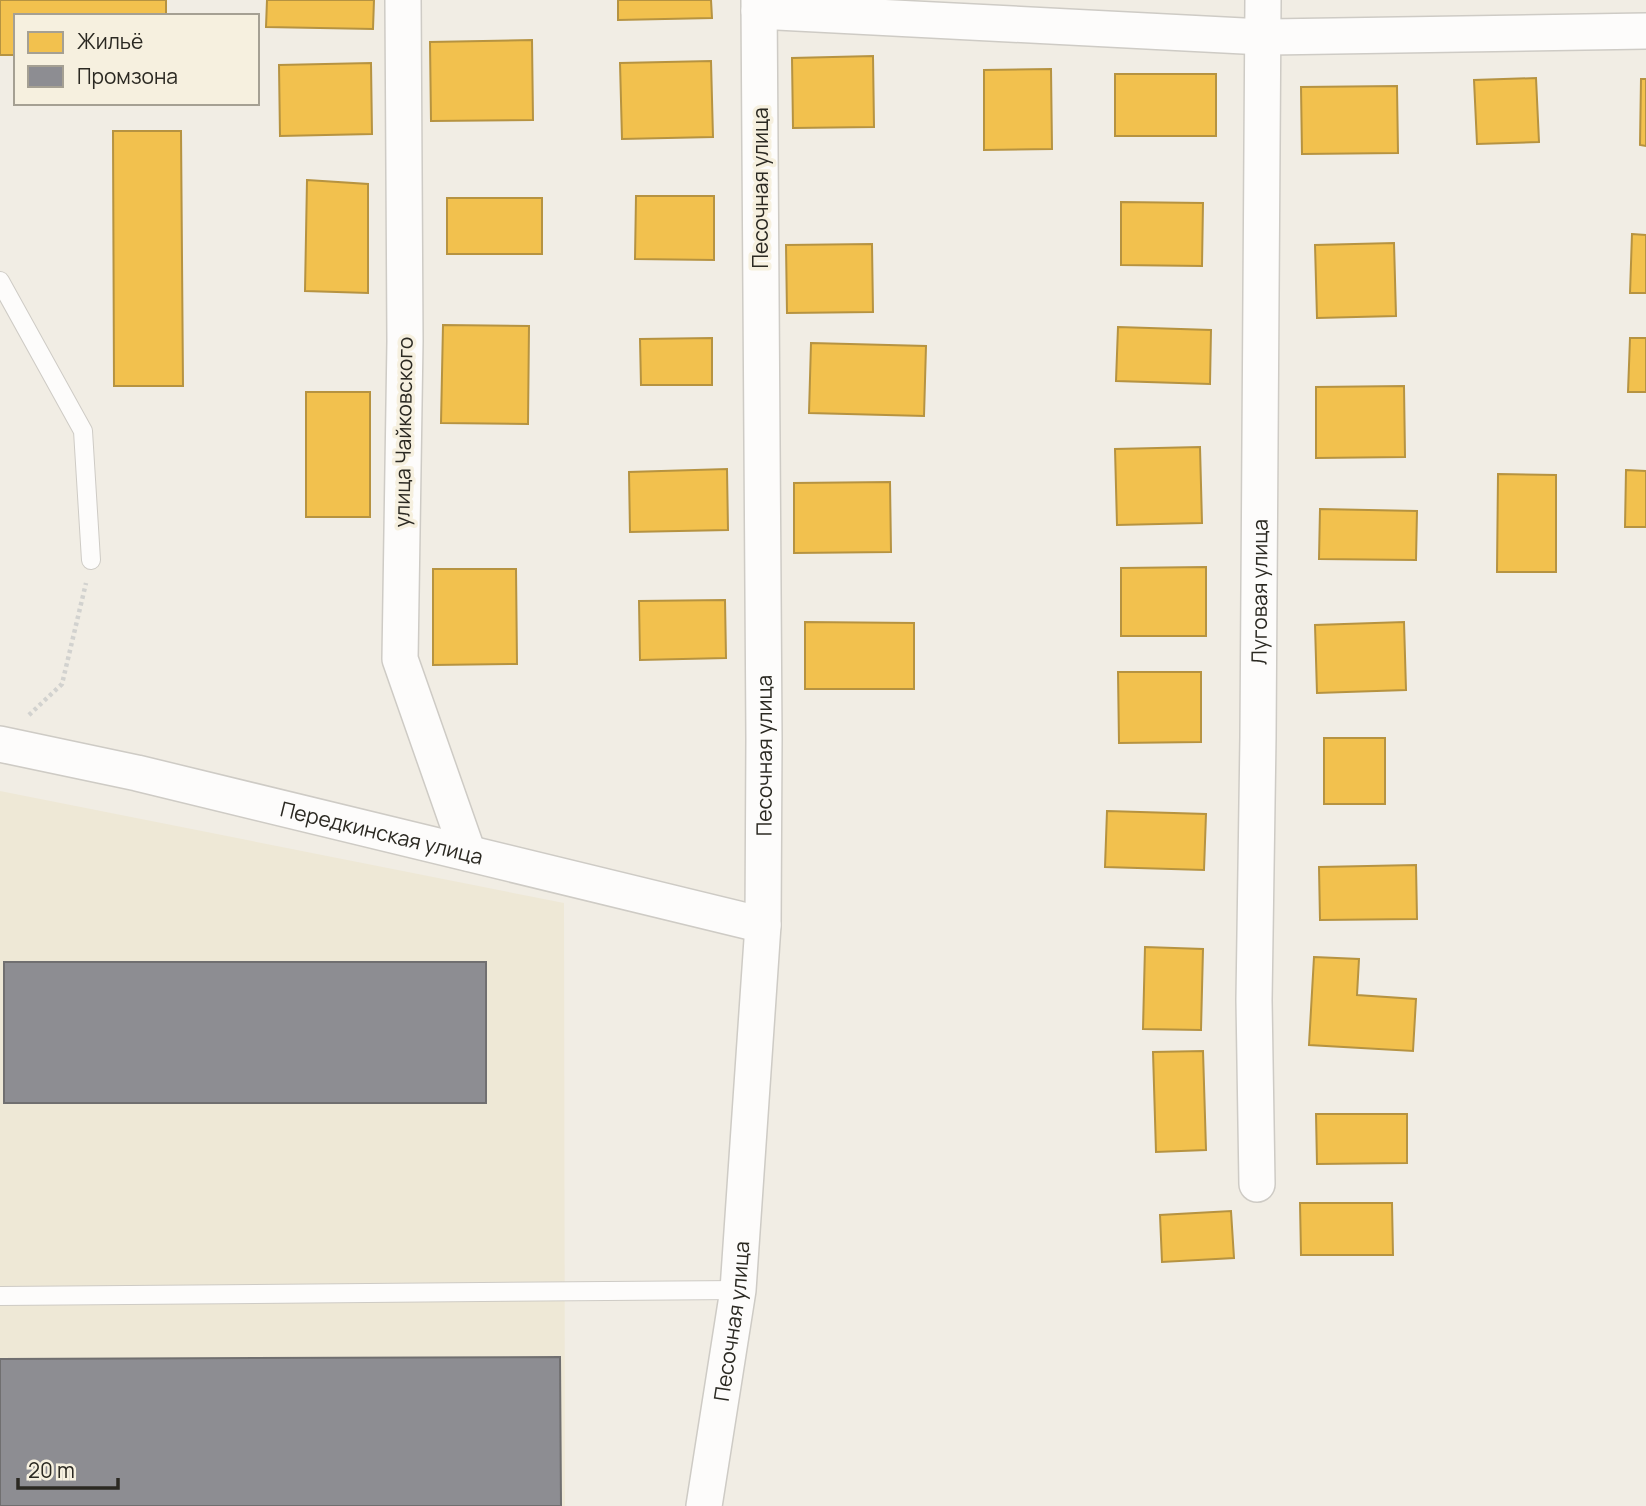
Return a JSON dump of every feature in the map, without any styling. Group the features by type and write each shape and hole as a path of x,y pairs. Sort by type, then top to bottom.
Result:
{"street":[{"name":"улица Чайковского","path":"402,0 405,341 400,659 468,853"},
{"name":"Луговая улица","path":"1257,1184 1254,1000 1263,0"},
{"path":"759,5 1263,37 1646,31"},
{"name":"Песочная улица","path":"705,1506 738,1290 763,925 759,5"},
{"name":"Передкинская улица","path":"0,744 137,773 763,925"}],"lane":[{"path":"0,281 83,431 91,561"},
{"path":"0,1296 738,1290"}],"path":[{"path":"27,717 62,684 91,561"}],"shaded area":[{"path":"0,791 564,903 565,1506 0,1506"}],"building: Жильё":[{"path":"0,0 166,0 166,14 14,14 14,55 0,55"},
{"path":"267,0 374,0 373,29 266,27"},
{"path":"618,0 711,0 712,18 618,20"},
{"path":"532,40 533,120 431,121 430,42"},
{"path":"873,56 874,127 793,128 792,58"},
{"path":"711,61 713,137 622,139 620,63"},
{"path":"371,63 372,134 280,136 279,65"},
{"path":"1051,69 1052,149 984,150 984,70"},
{"path":"1115,74 1216,74 1216,136 1115,136"},
{"path":"1536,78 1539,142 1477,144 1474,80"},
{"path":"1641,79 1646,79 1646,146 1640,145"},
{"path":"1397,86 1398,153 1302,154 1301,87"},
{"path":"113,131 181,131 183,386 114,386"},
{"path":"307,180 368,184 368,293 305,291"},
{"path":"636,196 714,196 714,260 635,259"},
{"path":"447,198 542,198 542,254 447,254"},
{"path":"1121,202 1203,203 1202,266 1121,265"},
{"path":"1632,234 1646,235 1646,293 1630,293"},
{"path":"1394,243 1396,316 1317,318 1315,245"},
{"path":"872,244 873,312 787,313 786,245"},
{"path":"443,325 529,326 528,424 441,423"},
{"path":"1118,327 1211,330 1210,384 1116,381"},
{"path":"712,338 712,385 641,385 640,339"},
{"path":"1630,338 1646,338 1646,392 1628,392"},
{"path":"811,343 926,346 924,416 809,413"},
{"path":"1404,386 1405,457 1316,458 1316,387"},
{"path":"306,392 370,392 370,517 306,517"},
{"path":"1200,447 1202,523 1117,525 1115,449"},
{"path":"727,469 728,530 630,532 629,472"},
{"path":"1626,470 1646,471 1646,527 1625,527"},
{"path":"1498,474 1556,475 1556,572 1497,572"},
{"path":"890,482 891,552 794,553 794,483"},
{"path":"1320,509 1417,511 1416,560 1319,559"},
{"path":"1206,567 1206,636 1121,636 1121,568"},
{"path":"433,569 516,569 517,664 433,665"},
{"path":"725,600 726,658 640,660 639,601"},
{"path":"805,622 914,623 914,689 805,689"},
{"path":"1404,622 1406,690 1317,693 1315,625"},
{"path":"1118,672 1201,672 1201,742 1119,743"},
{"path":"1324,738 1385,738 1385,804 1324,804"},
{"path":"1107,811 1206,814 1204,870 1105,867"},
{"path":"1416,865 1417,919 1320,920 1319,867"},
{"path":"1145,947 1203,949 1201,1030 1143,1029"},
{"path":"1314,957 1359,959 1357,995 1416,999 1413,1051 1309,1045"},
{"path":"1203,1051 1206,1150 1156,1152 1153,1052"},
{"path":"1316,1114 1407,1114 1407,1163 1317,1164"},
{"path":"1300,1203 1392,1203 1393,1255 1301,1255"},
{"path":"1231,1211 1234,1258 1162,1262 1160,1215"}],"building: Промзона":[{"path":"4,962 486,962 486,1103 4,1103"},
{"path":"560,1357 561,1506 0,1506 0,1359"}]}
